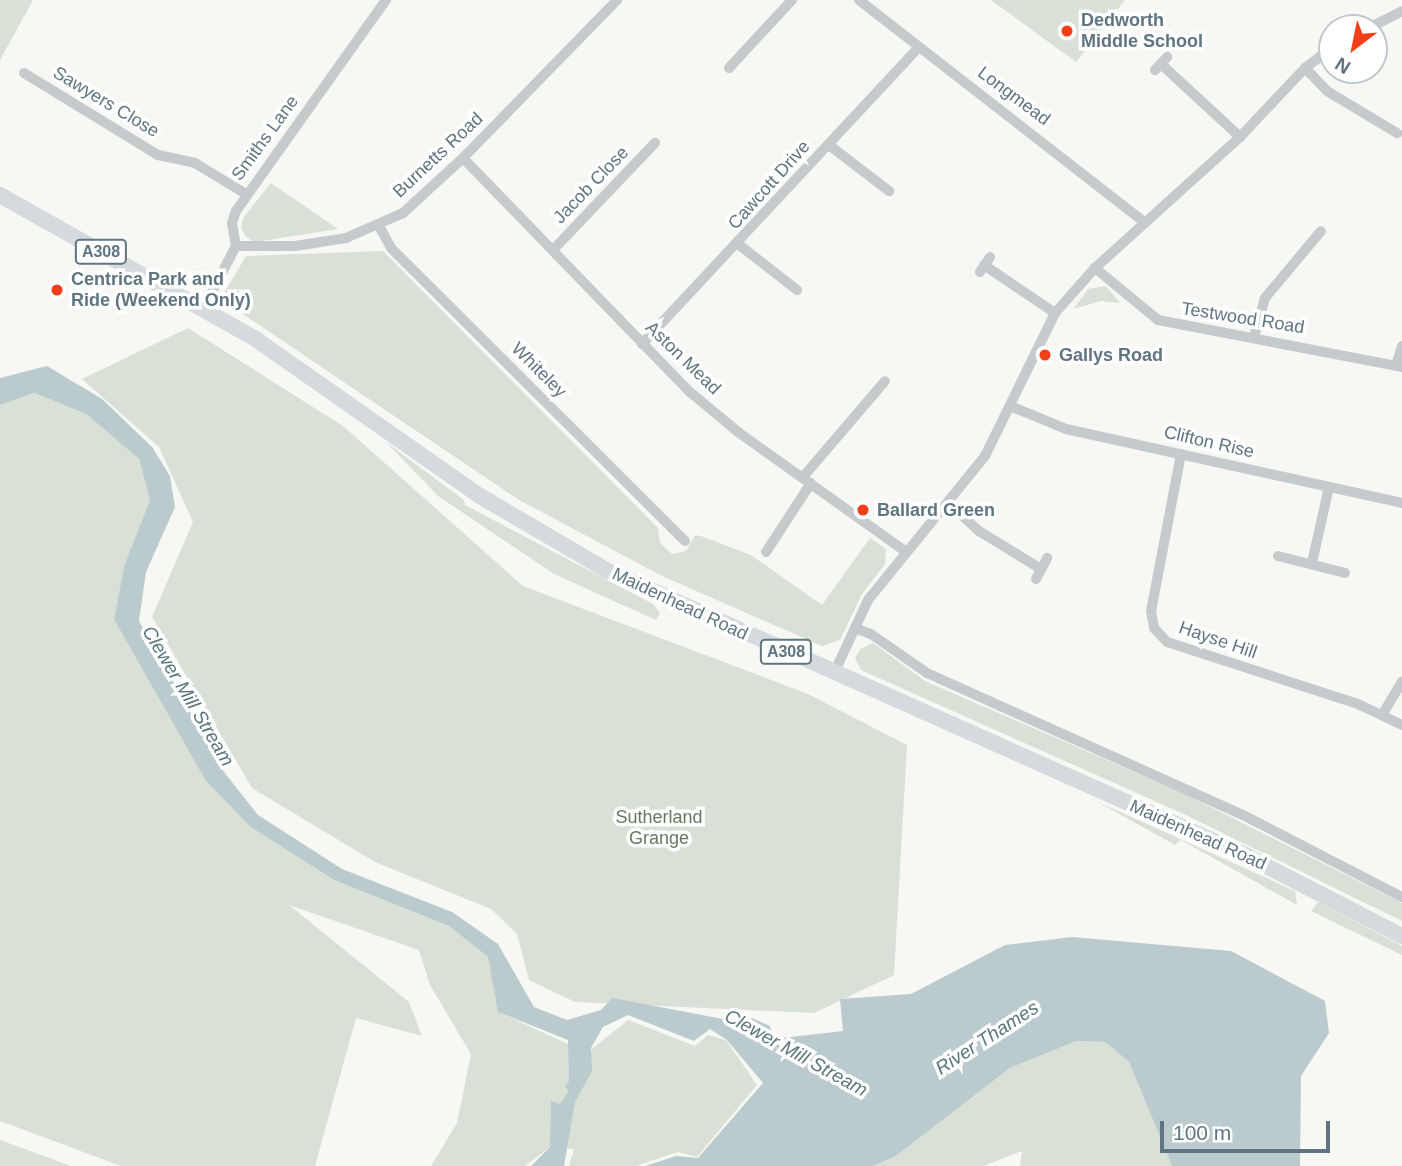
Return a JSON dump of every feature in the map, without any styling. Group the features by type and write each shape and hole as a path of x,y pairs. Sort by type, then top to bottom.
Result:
{"main road":[{"name":"Maidenhead Road","path":"0,195 257,340 540,535 628,580 1245,855 1402,936"}],"street":[{"name":"Smiths Lane","path":"203,309 236,246 233,223 246,194 386,0"},
{"name":"Burnetts Road","path":"236,246 295,246 346,238 379,226 423,196 617,0"},
{"path":"729,68 792,0"},
{"name":"Longmead","path":"859,0 1145,223"},
{"name":"Cawcott Drive","path":"642,344 919,47"},
{"path":"834,673 868,600 985,456 1055,313 1095,268 1240,137 1305,68 1318,58"},
{"path":"1161,64 1240,137"},
{"path":"1305,68 1328,91 1397,133"},
{"name":"Sawyers Close","path":"24,73 158,155 195,163 246,194"},
{"name":"Jacob Close","path":"552,250 655,143"},
{"path":"829,145 889,192"},
{"name":"Aston Mead","path":"463,158 642,344 728,424 906,552"},
{"name":"Whiteley","path":"379,226 391,248 679,539"},
{"path":"1254,337 1265,298 1307,239 1321,231"},
{"path":"738,244 797,290"},
{"path":"985,265 1055,313"},
{"name":"Testwood Road","path":"1095,268 1158,320 1399,366"},
{"path":"1399,366 1402,346"},
{"path":"766,552 779,540 807,480 885,381"},
{"name":"Clifton Rise","path":"1010,406 1066,429 1402,503"},
{"name":"Hayse Hill","path":"1181,454 1151,611 1153,628 1167,642 1382,715 1402,725"},
{"path":"1312,563 1329,486"},
{"path":"947,503 979,531 1038,574 1047,558"},
{"path":"1278,555 1345,573"},
{"name":"Maidenhead Road","path":"855,628 940,680 1244,815 1402,897"},
{"path":"1382,715 1402,681"}],"green space":[{"path":"0,0 33,0 0,60"},
{"name":"Dedworth Middle School","path":"991,0 1125,0 1076,62"},
{"path":"271,183 338,229 255,242 246,237 241,228 243,218"},
{"path":"383,251 658,528 660,543 672,554 686,551 695,535 704,537 751,555 822,605 870,538 886,549 885,564 862,594 840,640 822,646 662,576 519,500 225,302 224,293 246,256"},
{"path":"1106,286 1120,303 1101,301 1073,309 1088,289"},
{"name":"Sutherland Grange","path":"188,328 343,426 523,586 808,694 907,745 894,975 814,1013 575,1002 529,980 517,934 491,909 375,862 252,788 152,617 193,522 159,447 82,379"},
{"path":"33,393 86,414 139,459 150,500 124,566 114,619 252,828 334,880 449,926 488,957 499,1012 587,1053 628,1020 695,1046 708,1035 726,1040 757,1085 697,1157 678,1152 636,1166 569,1166 574,1149 550,1147 525,1166 431,1166 457,1123 471,1054 430,985 419,950 289,905 409,1002 422,1036 356,1018 315,1166 121,1166 0,1121 0,405"},
{"path":"386,442 464,500 465,505 653,604 660,613 656,620 554,574 438,496"},
{"path":"873,643 925,681 1185,794 1402,903 1402,921 1186,815 861,670 855,658 860,649"},
{"path":"1096,801 1295,891 1297,905 1181,840 1175,845"},
{"path":"1318,902 1402,946 1402,955 1311,911"},
{"path":"1077,1041 1105,1042 1129,1062 1172,1166 1020,1166 1022,1151 983,1166 873,1166 896,1156 1010,1068"},
{"path":"0,1140 71,1166 0,1166"}],"water":[{"path":"47,366 102,399 152,447 170,476 175,507 146,572 139,621 224,772 258,815 342,869 452,912 498,944 534,1007 567,1020 601,1010 612,998 744,1023 752,1018 770,1026 773,1039 843,1031 840,999 911,994 1005,945 1072,937 1231,951 1325,1001 1329,1033 1301,1076 1300,1166 1172,1166 1129,1062 1105,1042 1077,1041 1010,1068 896,1156 873,1166 645,1166 676,1156 698,1158 763,1083 727,1040 710,1029 694,1041 628,1015 603,1027 591,1048 592,1071 575,1102 564,1166 531,1166 550,1147 551,1101 560,1104 569,1091 565,1087 569,1081 568,1040 498,1012 488,957 449,926 334,880 252,828 206,781 114,619 124,566 150,500 139,459 86,414 34,393 0,405 0,378"}],"place":[{"name":"Dedworth Middle School","path":"1067,31"},
{"name":"Centrica Park and Ride (Weekend Only)","path":"57,290"},
{"name":"Gallys Road","path":"1045,355"},
{"name":"Ballard Green","path":"863,510"}],"water label":[{"name":"Clewer Mill Stream","path":"188,696"},
{"name":"River Thames","path":"987,1038"},
{"name":"Clewer Mill Stream","path":"796,1053"}]}
